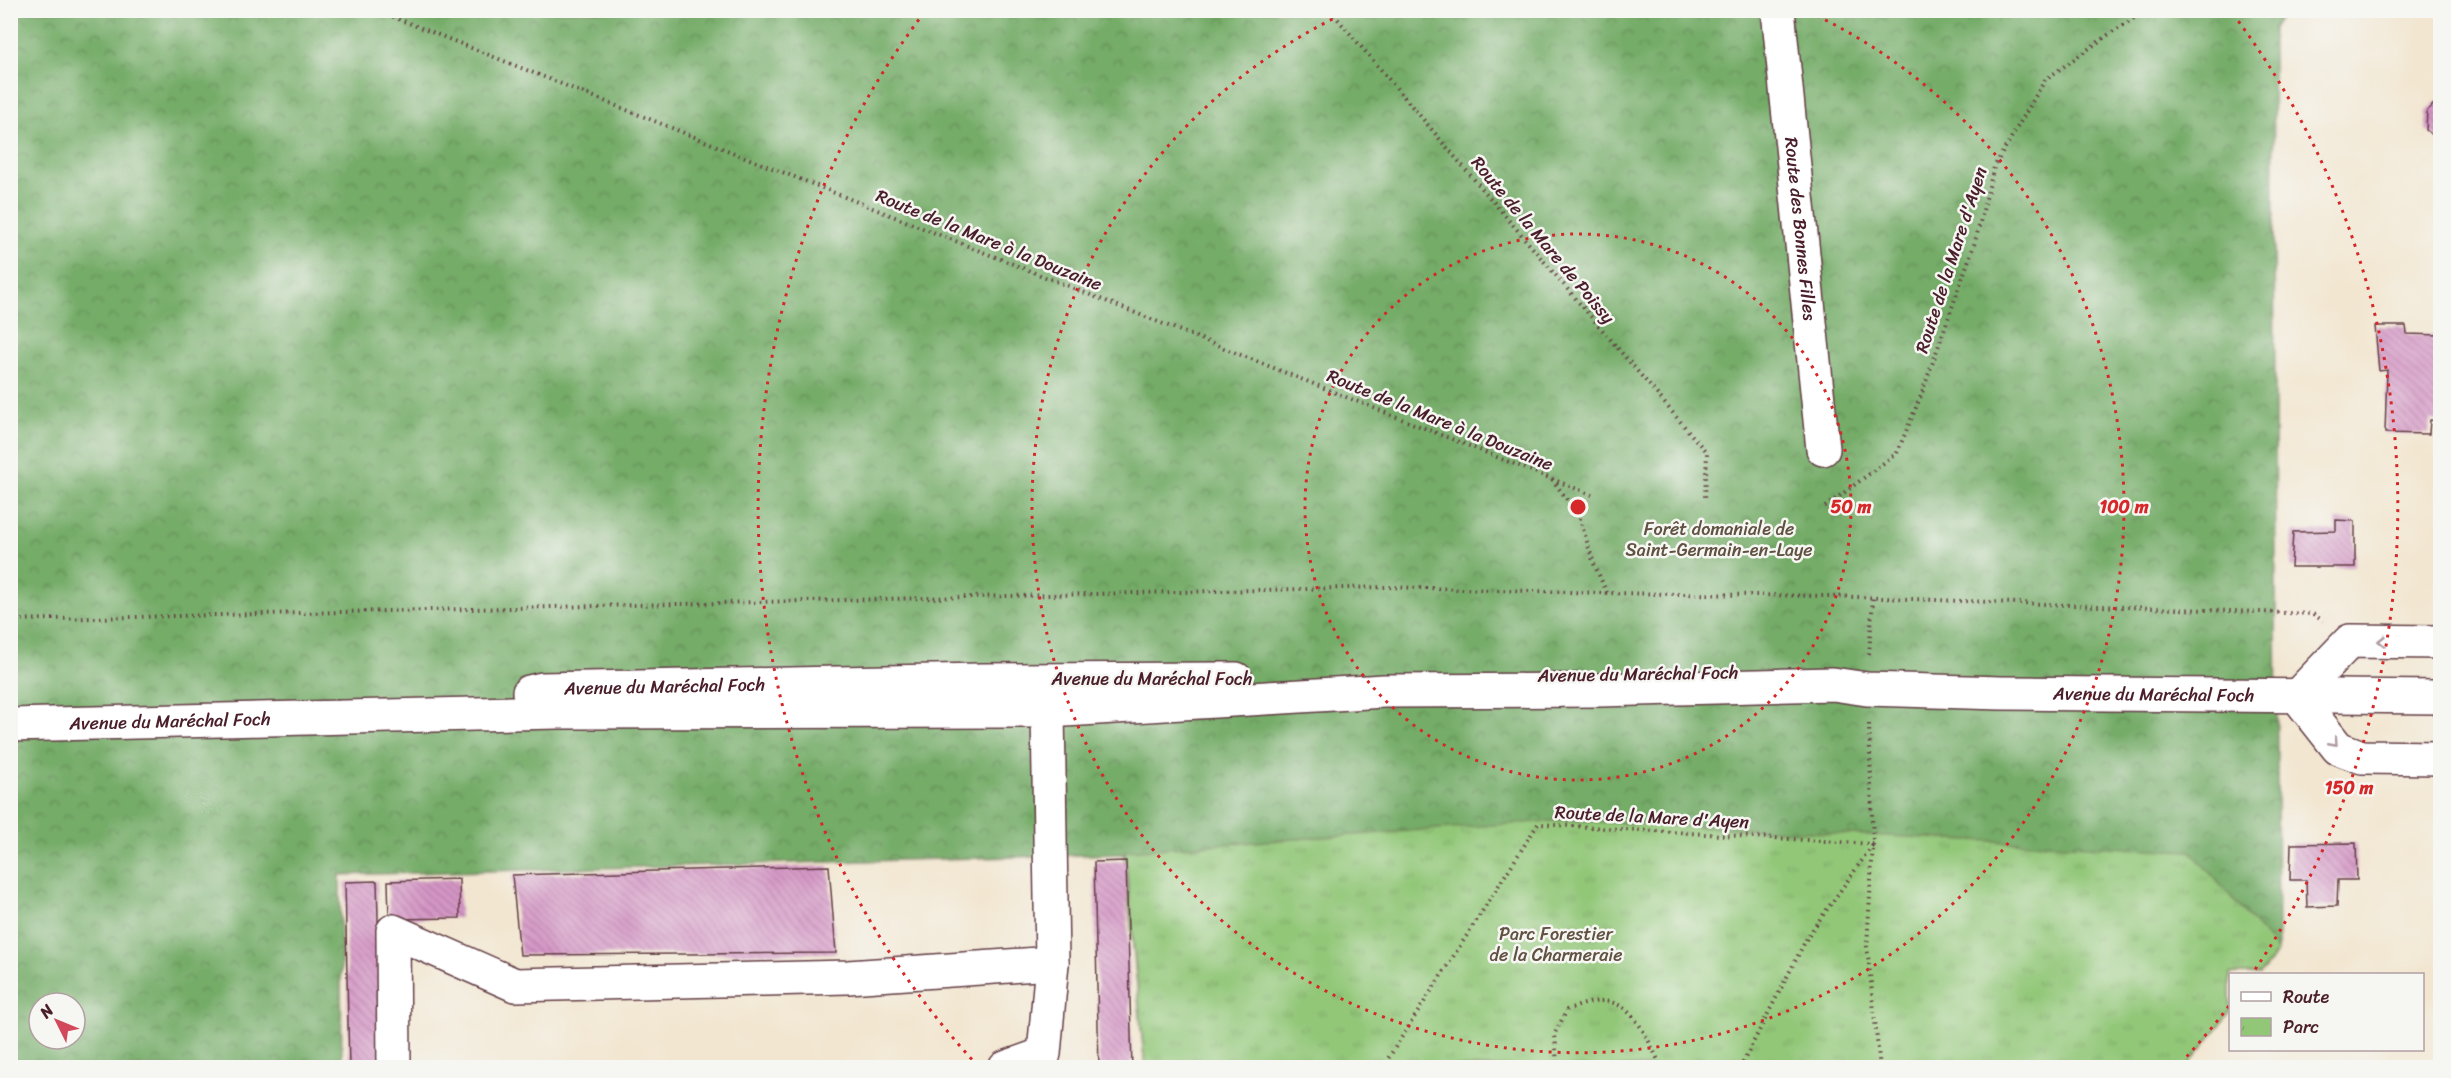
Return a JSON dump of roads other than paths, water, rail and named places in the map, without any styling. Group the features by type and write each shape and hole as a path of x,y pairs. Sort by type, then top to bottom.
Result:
{"main road":[{"name":"Route des Bonnes Filles","path":"1778,10 1823,449"},
{"path":"2440,642 2350,641 2297,696 2338,748 2362,758 2440,758"},
{"name":"Avenue du Maréchal Foch","path":"437,714 542,689 934,681 1751,673 1833,677 1867,689"},
{"name":"Avenue du Maréchal Foch","path":"10,725 569,711 1048,711 1384,691 1611,690 1833,684 1867,689 2001,693 2440,697"},
{"path":"1005,1068 1044,1054 1052,963 1048,711"},
{"path":"394,1068 393,931 515,985 848,977 1052,963"}],"park label":[{"name":"Forêt domaniale de Saint-Germain-en-Laye","path":"1719,539"},
{"name":"Parc Forestier de la Charmeraie","path":"1556,944"}]}
